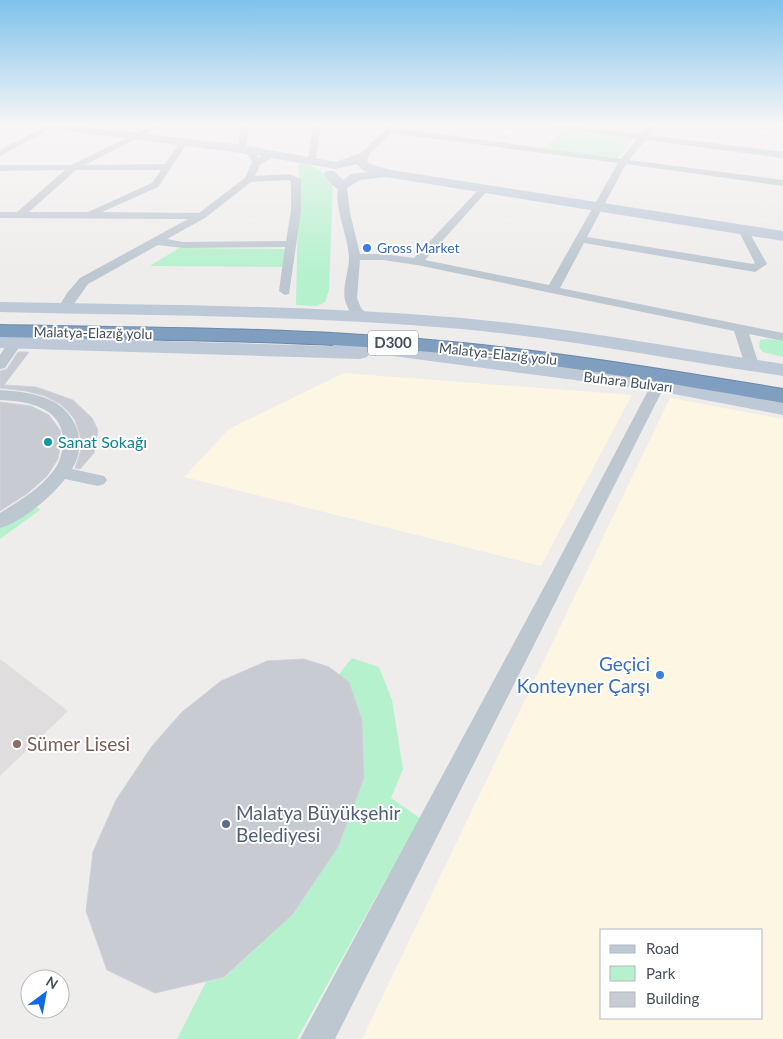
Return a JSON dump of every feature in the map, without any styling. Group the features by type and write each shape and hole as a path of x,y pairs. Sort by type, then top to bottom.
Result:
{"highway":[{"name":"Malatya-Elazığ yolu","path":"0,317 224,322 422,333 538,344 653,360 783,382"},
{"name":"Malatya-Elazığ yolu","path":"5,338 298,337 370,341 541,358 783,396"}],"main road":[{"path":"336,174 342,187 356,176 361,174"},
{"path":"339,174 341,177 382,174"},
{"path":"393,174 783,236"},
{"path":"0,307 362,316 464,324 562,336 783,370"},
{"path":"298,337 443,357"},
{"path":"5,338 443,357"},
{"name":"Buhara Bulvarı","path":"443,357 658,385 783,408"}],"street":[{"path":"20,215 66,174"},
{"path":"87,216 155,185 163,174"},
{"path":"64,308 71,296 84,281 201,216 249,179 251,174"},
{"path":"553,290 615,174"},
{"path":"718,174 783,183"},
{"path":"249,179 289,177 296,179 296,211 285,291"},
{"path":"342,187 345,213 355,257 350,298 355,310 362,316"},
{"path":"417,262 485,188"},
{"path":"0,215 201,216"},
{"path":"580,239 755,268 761,264 743,230"},
{"path":"156,241 184,245 291,244"},
{"path":"355,257 383,257 417,262 783,337"},
{"path":"740,328 752,365"},
{"path":"0,366 5,338"},
{"path":"317,1039 566,568 658,385"},
{"path":"0,395 23,397 52,407 68,424 72,446 61,473 36,498 0,522"},
{"path":"61,473 98,480"}],"shaded area":[{"path":"344,373 632,395 541,566 184,477 229,429"},
{"name":"Geçici Konteyner Çarşı","path":"670,398 783,419 783,1039 362,1039"},
{"name":"Sümer Lisesi","path":"0,659 68,711 0,776"}],"green space":[{"path":"299,174 325,174 333,181 329,290 325,302 317,306 296,305"},
{"path":"179,248 289,249 286,267 150,266"},
{"path":"760,340 783,341 783,357 763,352 759,347"},
{"path":"36,507 40,510 0,539 0,527"},
{"path":"352,658 379,667 392,700 403,769 391,798 420,818 297,1039 177,1039 206,982 225,977 292,915 338,847 364,778 362,720 349,683 339,674"}],"building":[{"path":"18,352 29,352 4,385 36,387 73,400 92,418 98,430 94,453 80,469 75,468 81,450 81,439 75,420 68,411 45,396 26,391 0,388 0,371 7,369"},
{"path":"0,402 31,406 49,415 60,430 61,441 58,459 47,476 28,493 0,511"},
{"name":"Malatya Büyükşehir Belediyesi","path":"304,659 329,667 349,682 362,720 364,778 338,847 292,915 224,977 155,993 107,970 86,911 93,852 116,800 152,746 182,712 221,681 267,661"}],"place":[{"name":"Gross Market","path":"367,248"},
{"name":"Sanat Sokağı","path":"48,442"},
{"name":"Geçici Konteyner Çarşı","path":"660,675"},
{"name":"Sümer Lisesi","path":"17,744"},
{"name":"Malatya Büyükşehir Belediyesi","path":"226,824"}]}
